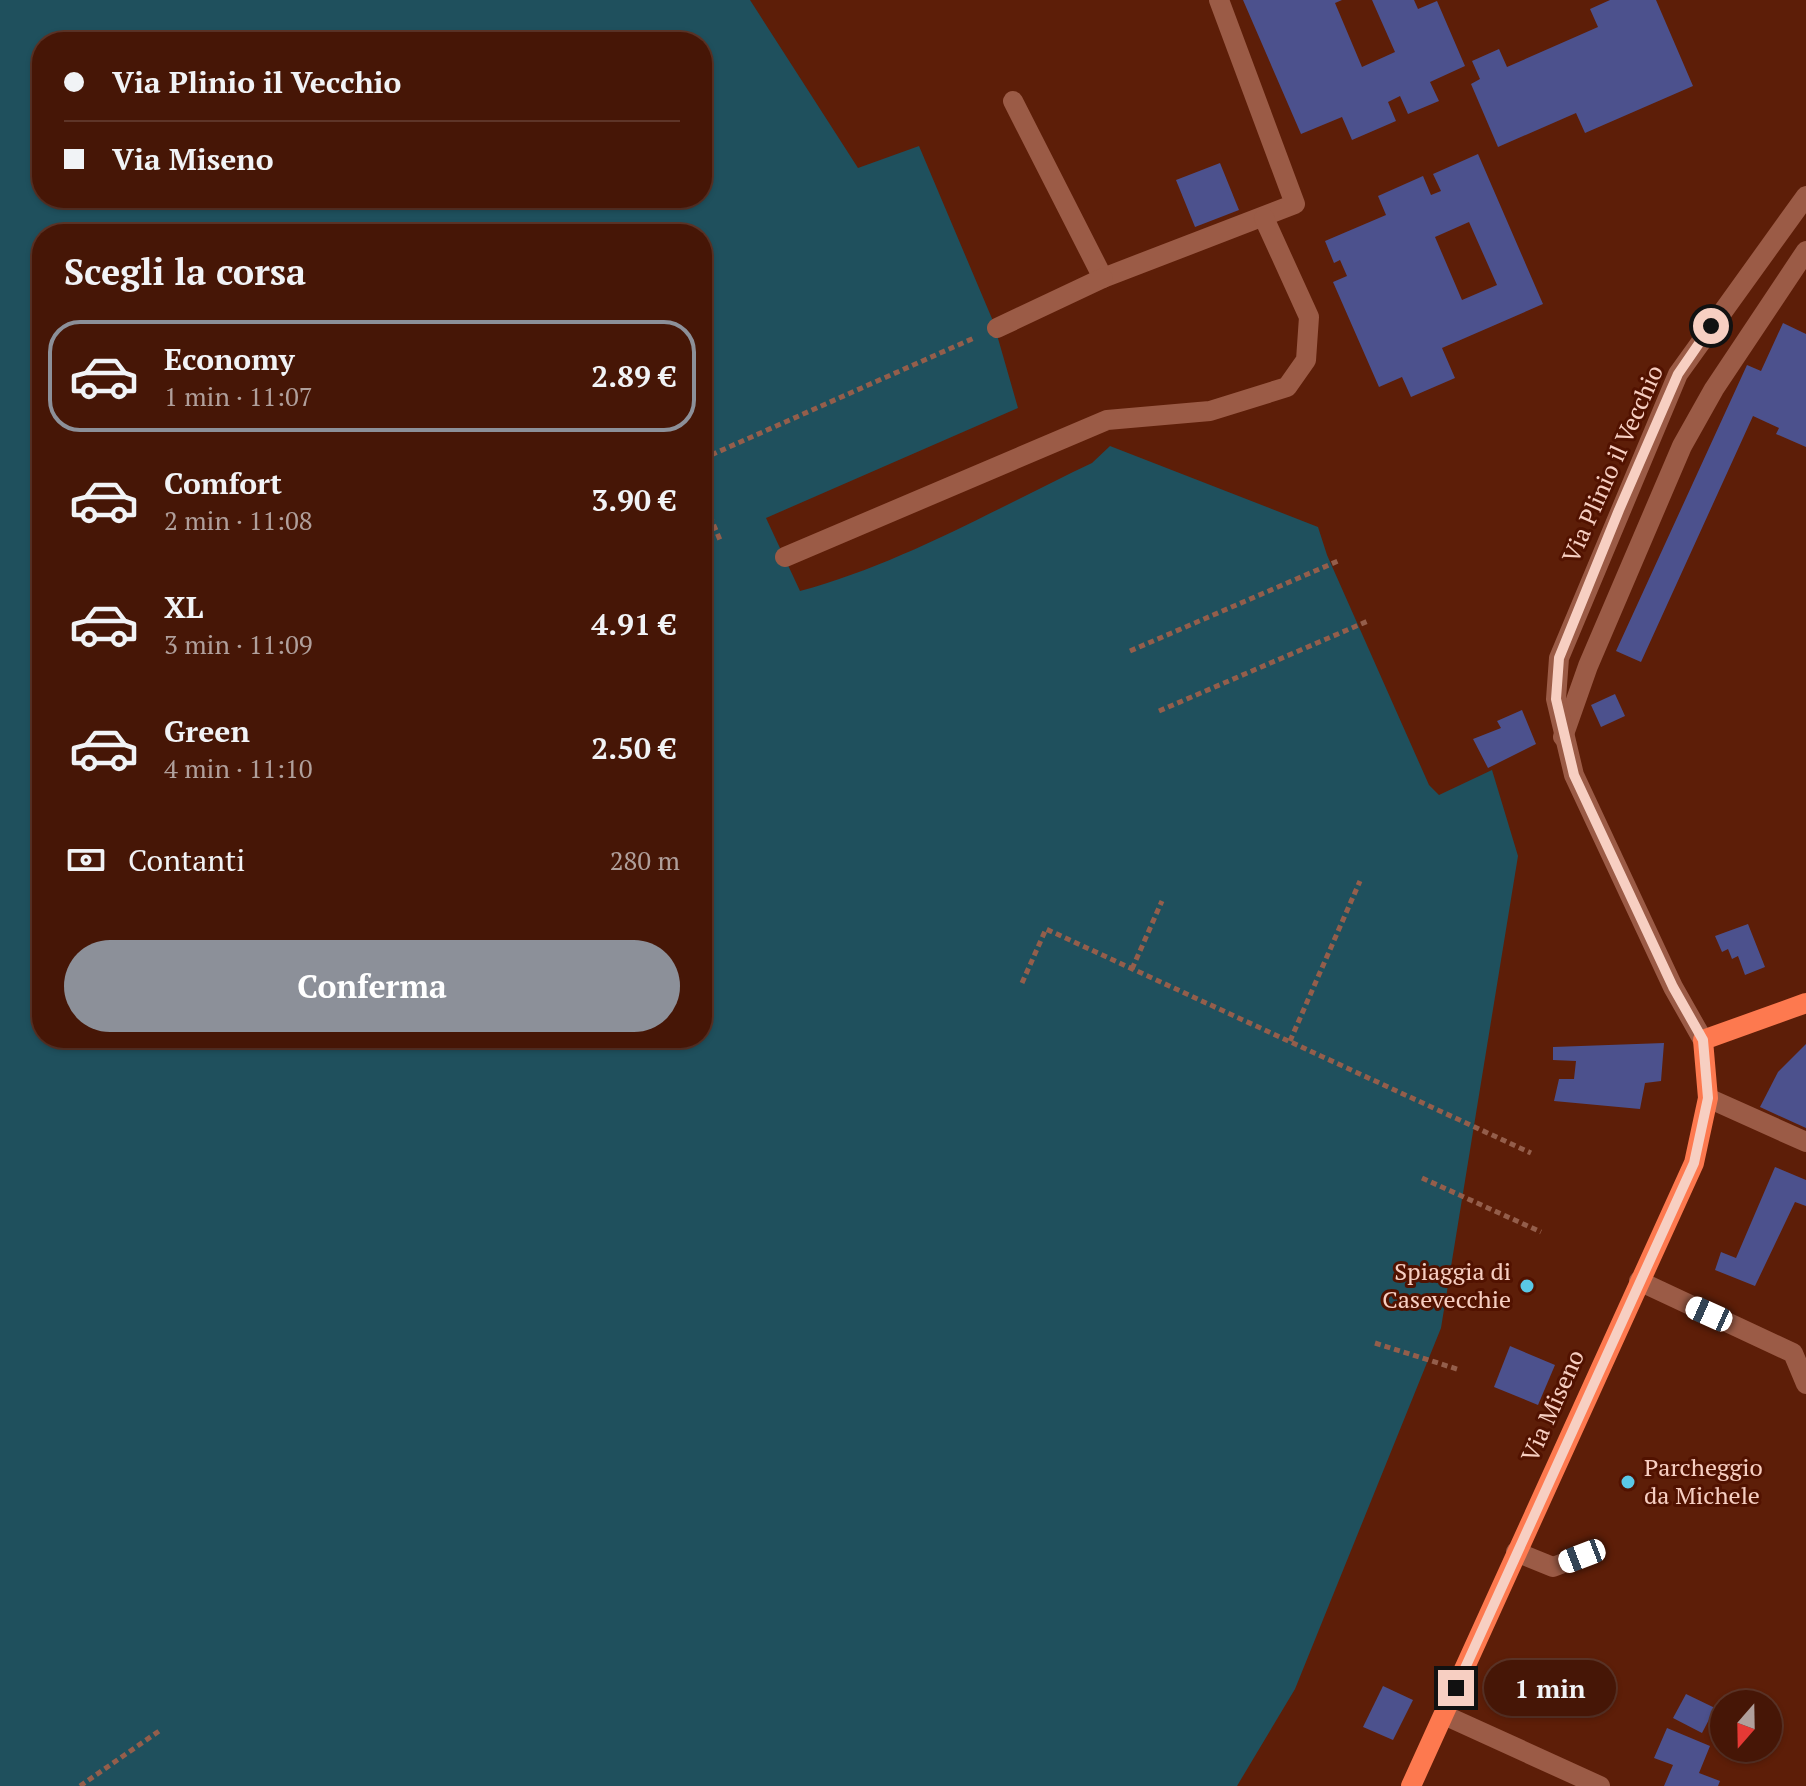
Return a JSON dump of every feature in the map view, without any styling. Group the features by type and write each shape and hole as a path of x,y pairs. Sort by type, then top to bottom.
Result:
{"main road":[{"path":"1703,1040 1806,1003"},
{"name":"Via Miseno","path":"1411,1786 1694,1163 1708,1098 1703,1040"}],"street":[{"path":"997,328 1103,278 1295,204 1219,0"},
{"path":"1013,101 1103,278"},
{"name":"Via Plinio il Vecchio","path":"1703,1040 1673,987 1574,775 1556,699 1559,658 1678,374 1806,196"},
{"path":"785,557 1107,420 1210,411 1287,387 1306,360 1309,317 1264,218"},
{"path":"1563,737 1588,666 1682,446 1714,389 1806,251"},
{"path":"1708,1098 1806,1142"},
{"path":"1639,1281 1793,1353 1806,1384"},
{"path":"1516,1552 1553,1567 1582,1556"},
{"path":"1444,1715 1600,1786"}],"path":[{"path":"712,455 997,328"},
{"path":"712,521 720,540"},
{"path":"1130,651 1338,561"},
{"path":"1159,711 1368,621"},
{"path":"1290,1041 1360,881"},
{"path":"1132,969 1162,901"},
{"path":"1022,983 1046,929 1531,1153"},
{"path":"1422,1178 1541,1232"},
{"path":"1375,1343 1460,1370"},
{"path":"80,1786 162,1729"}],"water":[{"path":"0,0 750,0 858,168 919,146 993,321 1018,408 766,518 800,591 875,566 948,534 1092,463 1110,446 1318,527 1327,555 1429,785 1439,795 1492,770 1518,856 1441,1328 1295,1689 1237,1786 0,1786"}],"building":[{"path":"1243,0 1342,0 1335,3 1362,67 1395,52 1372,0 1414,0 1418,9 1437,1 1465,66 1430,82 1439,101 1408,114 1400,96 1388,102 1396,121 1352,140 1342,117 1301,134"},
{"path":"1610,0 1656,0 1693,86 1585,133 1576,113 1498,147 1471,84 1480,79 1472,61 1499,49 1507,67 1598,27 1590,9"},
{"path":"1478,154 1543,304 1442,348 1455,378 1411,397 1402,377 1379,387 1333,282 1347,276 1340,260 1334,263 1325,241 1386,215 1378,196 1423,176 1431,195 1441,191 1433,174","holes":["1469,222 1497,285 1462,300 1435,237"]},
{"path":"1220,163 1239,210 1195,227 1176,180"},
{"path":"1783,323 1806,334 1806,447 1776,434 1779,428 1753,416 1641,662 1616,651 1747,365 1761,371"},
{"path":"1615,694 1625,716 1601,727 1591,705"},
{"path":"1522,710 1536,744 1488,768 1473,739 1501,728 1497,721"},
{"path":"1748,924 1765,967 1745,975 1738,956 1732,959 1728,949 1722,952 1715,936"},
{"path":"1664,1043 1661,1081 1645,1083 1640,1109 1554,1101 1559,1079 1574,1079 1576,1061 1553,1060 1553,1047"},
{"path":"1806,1044 1806,1128 1760,1107 1778,1072"},
{"path":"1775,1167 1806,1180 1806,1206 1795,1202 1755,1286 1715,1270 1721,1252 1736,1258"},
{"path":"1510,1346 1555,1365 1538,1405 1494,1387"},
{"path":"1383,1686 1413,1700 1393,1740 1363,1727"},
{"path":"1686,1694 1710,1706 1710,1718 1702,1733 1673,1718"},
{"path":"1667,1728 1710,1746 1699,1773 1720,1781 1718,1786 1664,1786 1673,1765 1654,1758"}],"place":[{"name":"Spiaggia di Casevecchie","path":"1527,1286"},
{"name":"Parcheggio da Michele","path":"1628,1482"}],"route":[{"path":"1456,1688 1694,1163 1708,1098 1703,1040 1673,987 1574,775 1556,699 1559,658 1619,510 1678,374 1711,326"}]}
